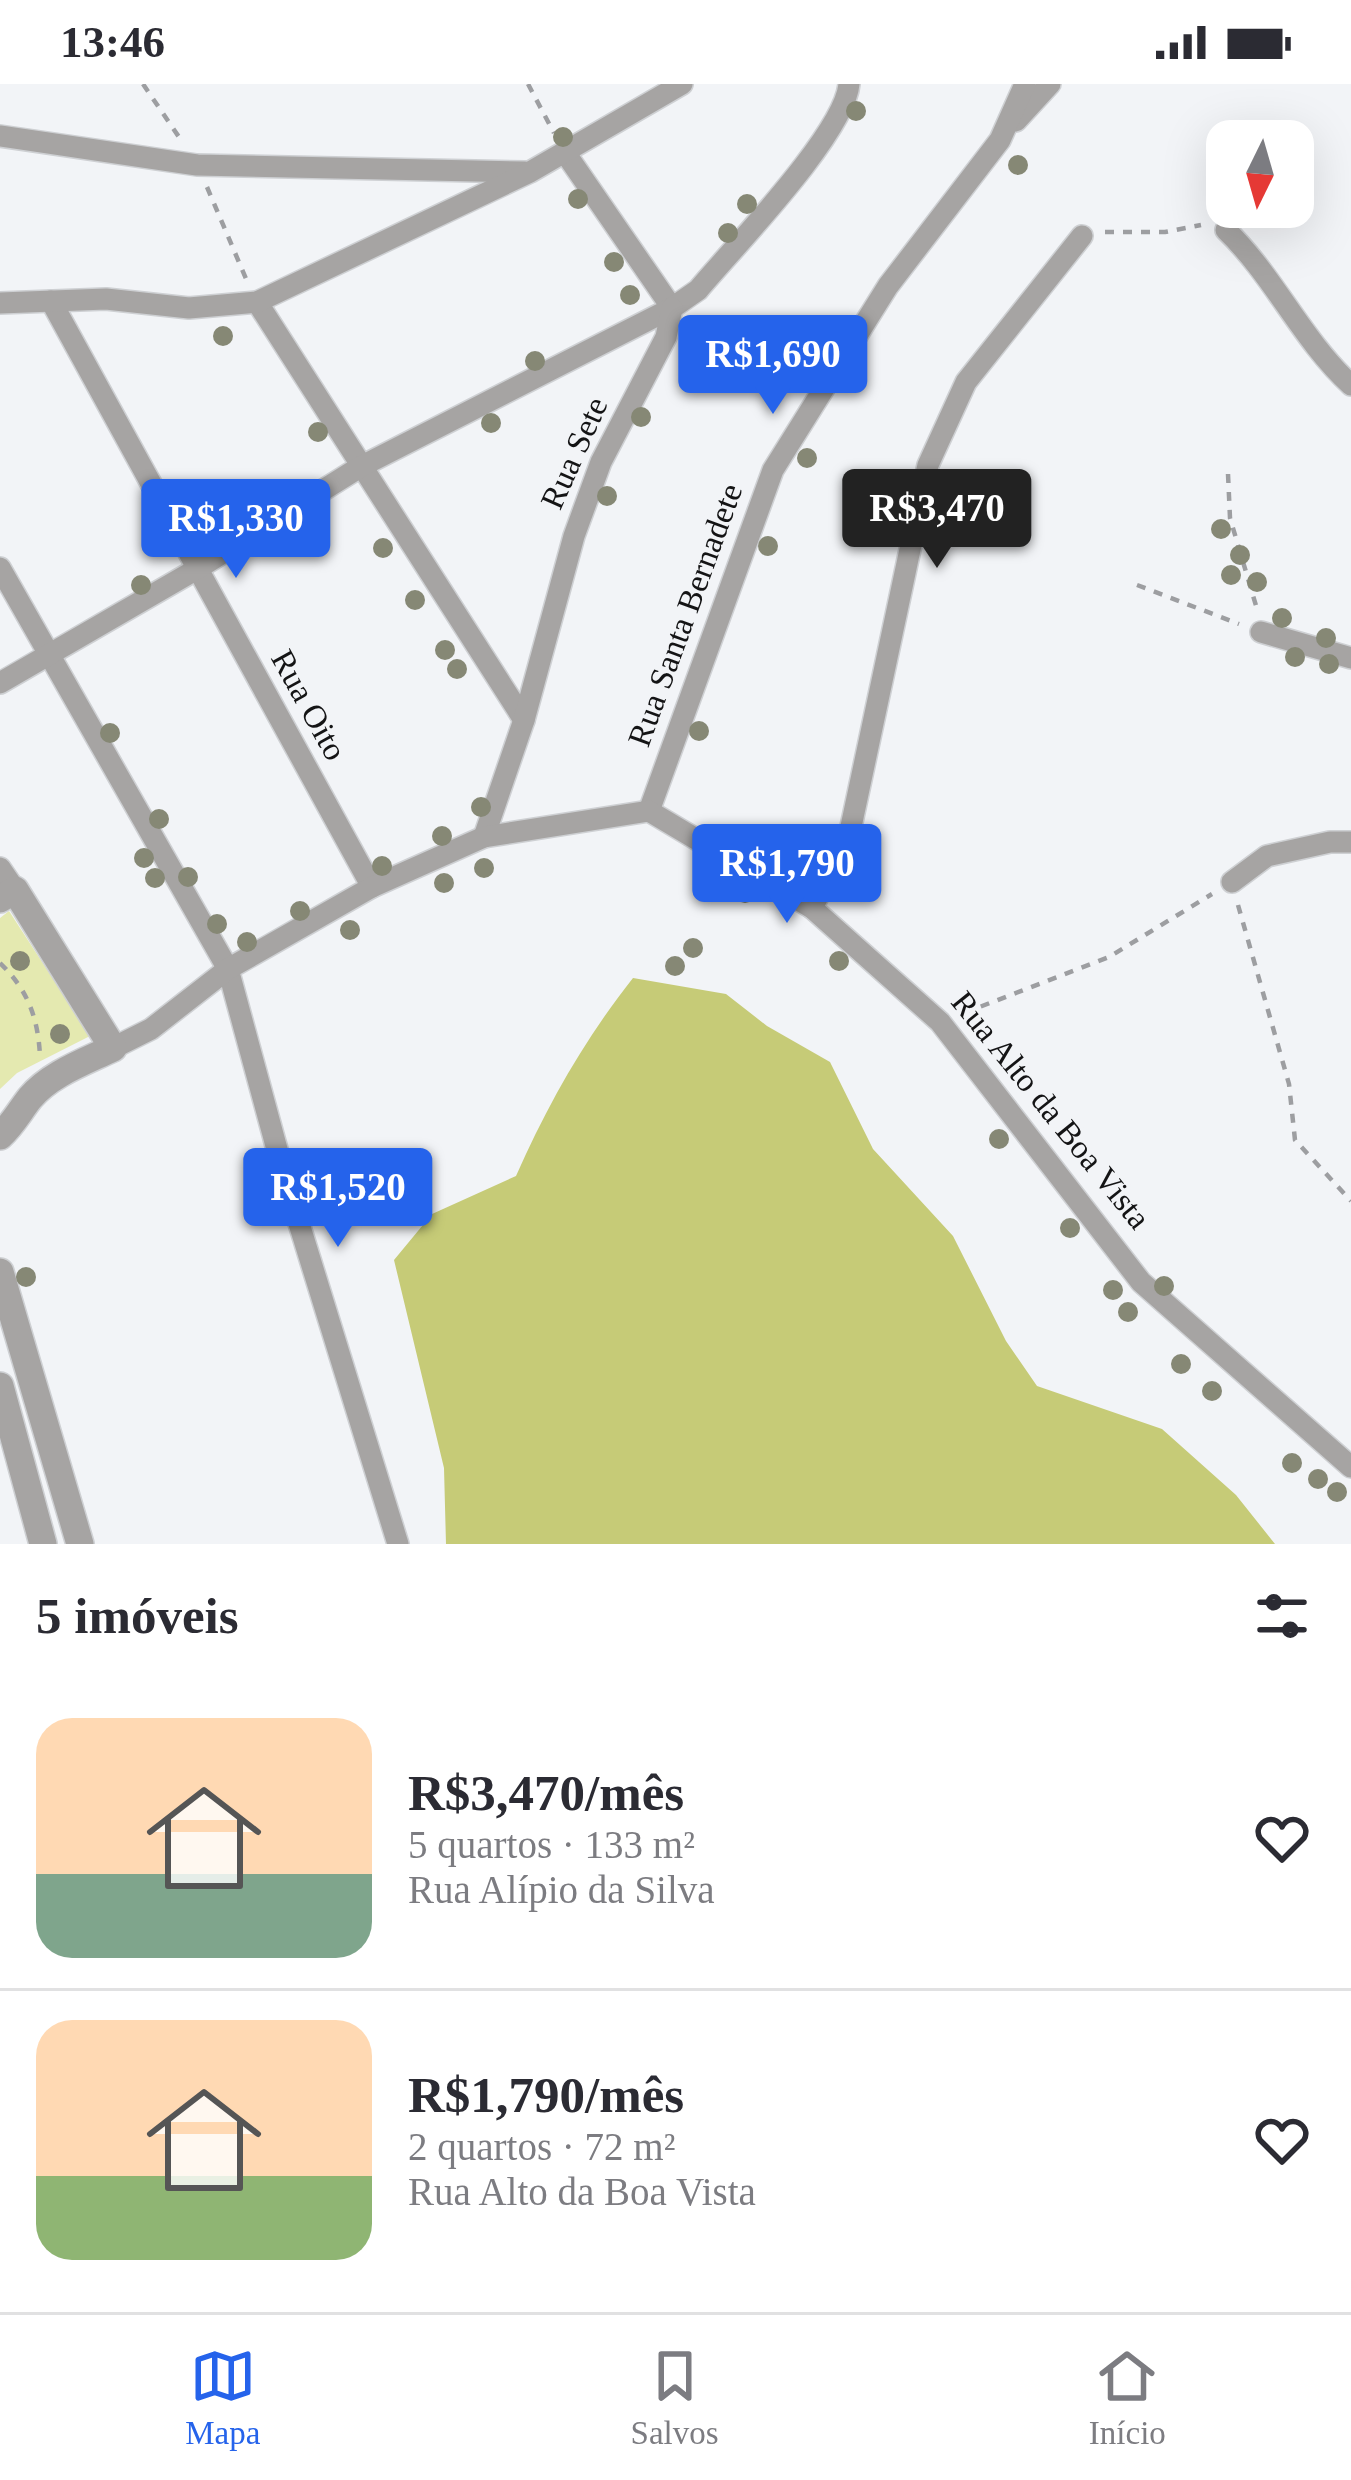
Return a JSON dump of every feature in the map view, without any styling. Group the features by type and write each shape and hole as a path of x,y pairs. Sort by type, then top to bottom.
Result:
{"street":[{"path":"0,303 106,299 189,308 257,302 566,154 682,84"},
{"name":"Rua Sete","path":"484,837 524,720 574,536 601,462 666,337 672,308 698,290 821,142 848,96 849,84"},
{"name":"Rua Santa Bernadete","path":"649,811 773,470 888,286 1000,140 1025,84"},
{"path":"1000,140 1050,84"},
{"path":"0,136 197,165 530,172"},
{"path":"0,683 197,569 360,467 672,308 566,154"},
{"path":"1226,230 1244,247 1320,356 1351,385"},
{"path":"812,908 849,836 928,465 966,382 1082,236"},
{"name":"Rua Oito","path":"51,301 372,887"},
{"path":"257,302 524,720"},
{"path":"0,568 228,969 284,1175 398,1544"},
{"path":"1261,632 1351,658"},
{"path":"0,1136 31,1097 56,1076 151,1029 228,969 372,887 484,837 649,811"},
{"name":"Rua Alto da Boa Vista","path":"649,811 812,908 940,1022 1141,1282 1351,1467"},
{"path":"1232,882 1267,856 1351,842"},
{"path":"5,886 112,1048"},
{"path":"0,1272 80,1544"},
{"path":"0,1386 43,1544"}],"path":[{"path":"527,84 566,154"},
{"path":"1082,236 1096,231 1165,232 1207,224 1226,230"},
{"path":"1228,474 1229,518 1261,632"},
{"path":"1137,585 1261,632"},
{"path":"940,1022 1109,957 1232,882 1289,1084 1295,1140 1351,1201"},
{"path":"0,963 20,982 38,1023 40,1058 31,1097"}],"green space":[{"path":"9,911 90,1036 17,1073 0,1089 0,918"},
{"path":"633,978 726,994 767,1026 830,1062 873,1149 953,1236 1006,1341 1037,1386 1162,1429 1236,1495 1275,1544 446,1544 444,1468 394,1260 432,1214 516,1176 568,1073"}]}
